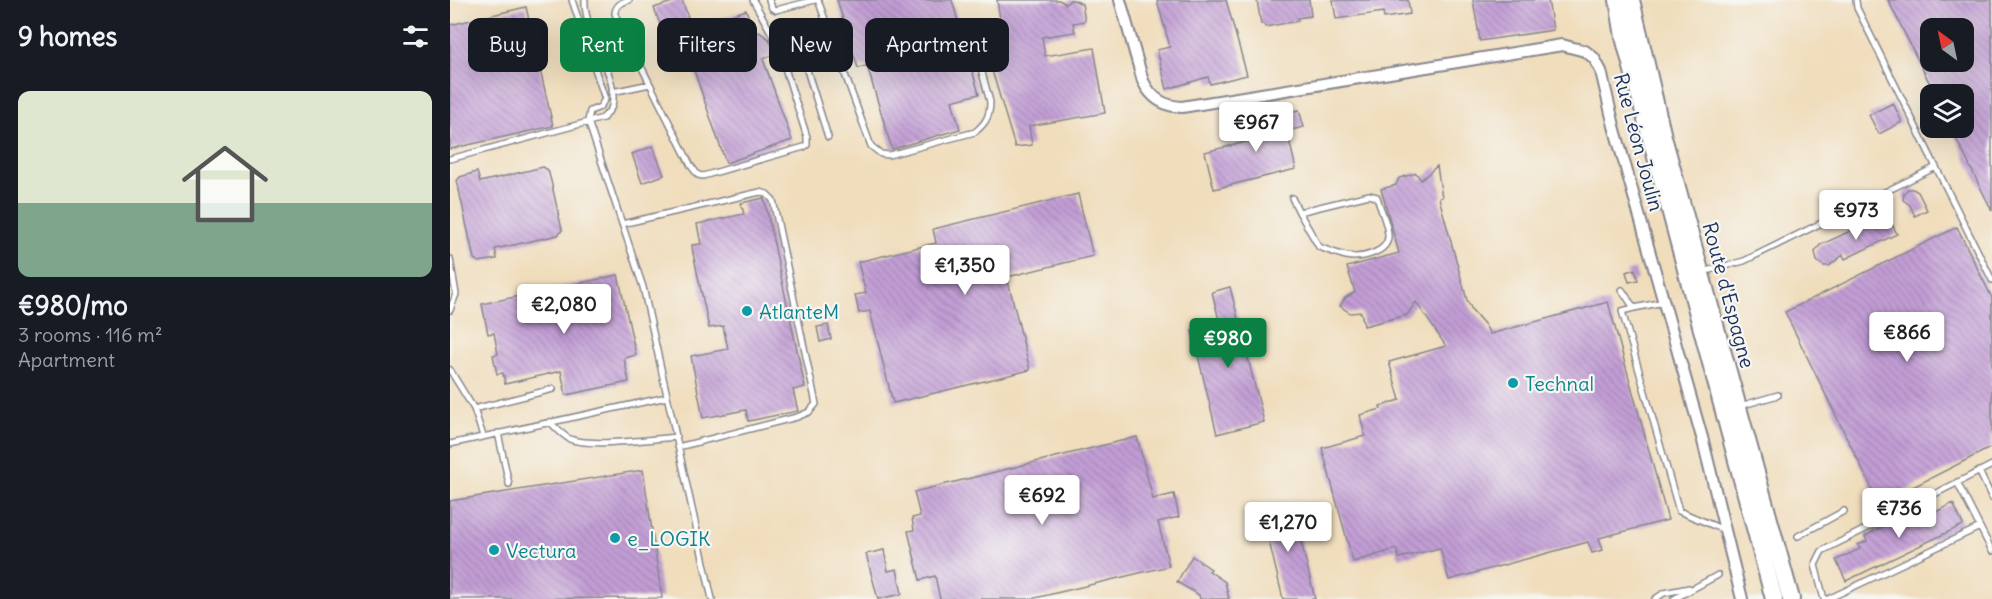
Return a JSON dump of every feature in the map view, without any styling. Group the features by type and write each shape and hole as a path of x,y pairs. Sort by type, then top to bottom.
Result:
{"main road":[{"name":"Route d'Espagne","path":"1618,0 1624,37 1774,599"},
{"name":"Route d'Espagne","path":"1631,0 1663,137 1791,599"}],"street":[{"name":"Rue Léon Joulin","path":"1120,0 1148,92 1170,106 1205,103 1562,45 1585,51 1594,58 1602,71 1614,126 1695,410 1742,599"}],"lane":[{"path":"572,0 605,99 600,107 590,111 588,121 643,287 712,599"},
{"path":"450,159 603,118 612,108 612,92 589,21 585,0"},
{"path":"629,0 618,5 615,14 691,166 698,175 703,176 807,145 807,137 777,43 753,0"},
{"path":"769,0 772,8 776,10 816,0 824,18"},
{"path":"1856,0 1857,8 1992,280"},
{"path":"808,72 828,137"},
{"path":"844,72 871,146 875,151 889,155 975,132 985,124 990,113 990,102 982,72"},
{"path":"612,92 650,84"},
{"path":"1701,273 1744,261 1936,167"},
{"path":"622,224 760,192 767,194 773,200 816,404 809,412 797,417 678,447"},
{"path":"1292,198 1299,212 1319,247 1348,257 1366,255 1380,250 1387,242 1388,234 1377,197 1369,195 1299,212"},
{"path":"450,259 456,294 450,310"},
{"path":"1622,290 1634,308"},
{"path":"1664,302 1623,311 1679,511 1725,531"},
{"path":"450,370 474,408 483,436"},
{"path":"474,408 553,389"},
{"path":"1738,407 1778,395"},
{"path":"450,444 667,397"},
{"path":"550,422 569,439 583,441 620,442 676,437"},
{"path":"498,433 509,484"},
{"path":"1980,526 1826,599 1815,566 1822,551 1992,465"},
{"path":"1979,471 1992,498"},
{"path":"1957,482 1992,550"},
{"path":"1798,536 1844,512"},
{"path":"1674,599 1718,575"},
{"path":"1655,599 1664,593 1697,587"}],"building":[{"path":"682,0 688,18 658,18 654,8"},
{"path":"837,0 952,0 957,18 865,18 865,66 858,68 853,52 853,18 843,18"},
{"path":"997,0 1059,0 1066,4 1074,0 1082,4 1085,21 1073,23 1075,32 1042,37 1045,56 1094,48 1105,113 1029,126 1032,145 1015,147 992,72 1009,72 1009,18 1000,18"},
{"path":"1157,0 1226,0 1247,75 1210,84 1208,77 1167,89 1157,50 1170,47"},
{"path":"1257,0 1309,0 1311,16 1297,18 1298,21 1265,27 1261,24"},
{"path":"1333,0 1408,0 1410,14 1384,18 1383,12 1336,19"},
{"path":"1473,0 1548,0 1553,30 1480,41"},
{"path":"1888,0 1992,0 1992,211 1956,138 1974,138 1974,84 1930,84 1924,72 1974,72 1974,18 1920,18 1920,64"},
{"path":"526,7 528,18 480,18"},
{"path":"746,10 749,18 723,18"},
{"path":"468,21 468,72 541,72 553,126 450,149 450,25"},
{"path":"759,32 769,39 769,56 763,59 792,140 726,163 695,72 757,72 757,33"},
{"path":"869,72 973,72 979,94 952,101 960,129 892,149"},
{"path":"1893,103 1902,122 1879,134 1869,115"},
{"path":"1299,110 1304,127 1287,131 1296,169 1214,189 1205,152 1262,138 1257,120"},
{"path":"653,146 664,175 642,183 632,154"},
{"name":"Technal","path":"1437,166 1442,197 1439,198 1467,300 1490,334 1608,302 1668,520 1599,538 1603,550 1592,553 1588,542 1449,580 1440,548 1399,558 1396,549 1353,562 1322,448 1365,436 1360,415 1400,400 1389,362 1446,346 1416,302 1407,315 1364,326 1361,312 1350,313 1340,306 1345,298 1355,292 1347,267 1399,253 1381,189 1396,185 1399,178 1416,173 1421,180"},
{"path":"543,167 548,170 562,230 558,235 495,249 497,259 479,262 474,259 457,181 460,177 477,172 480,182"},
{"path":"1908,189 1918,192 1927,210 1915,216 1910,205 1903,200 1904,193"},
{"path":"1078,194 1093,256 1007,277 1030,370 893,403 870,311 859,313 855,295 866,293 858,262 936,243 933,229"},
{"name":"AtlanteM","path":"764,198 805,387 793,390 798,411 748,421 746,410 703,418 691,356 728,349 723,326 709,328 692,245 701,244 697,224 744,214 741,203"},
{"path":"1887,214 1897,234 1845,259 1843,255 1829,266 1824,266 1817,261 1815,252 1820,245"},
{"path":"1957,227 1992,298 1992,447 1903,492 1907,503 1891,511 1886,500 1879,503 1785,312"},
{"path":"1635,269 1638,280 1629,282 1626,272"},
{"path":"618,275 636,355 624,358 629,382 566,395 561,371 505,384 503,373 497,374 493,355 498,354 494,333 488,334 482,304"},
{"path":"1230,287 1264,422 1217,434 1192,331 1220,324 1212,292"},
{"path":"828,325 831,339 820,342 817,327"},
{"path":"1137,437 1153,499 1174,494 1179,517 1158,522 1169,566 1031,599 940,599 935,576 920,580 908,531 914,530 912,518 920,516 914,492"},
{"path":"643,470 662,598 450,599 450,501"},
{"path":"1953,503 1963,525 1846,581 1836,560 1860,549 1858,545 1867,541 1865,536 1928,505 1932,514"},
{"path":"1292,504 1315,599 1283,599 1262,512"},
{"path":"884,550 888,571 897,569 902,594 878,599 866,554"},
{"path":"1192,556 1225,582 1229,599 1200,599 1199,595 1177,582"}],"place":[{"name":"AtlanteM","path":"747,311"},
{"name":"Technal","path":"1513,383"},
{"name":"e_LOGIK","path":"615,538"},
{"name":"Vectura","path":"494,550"}]}
